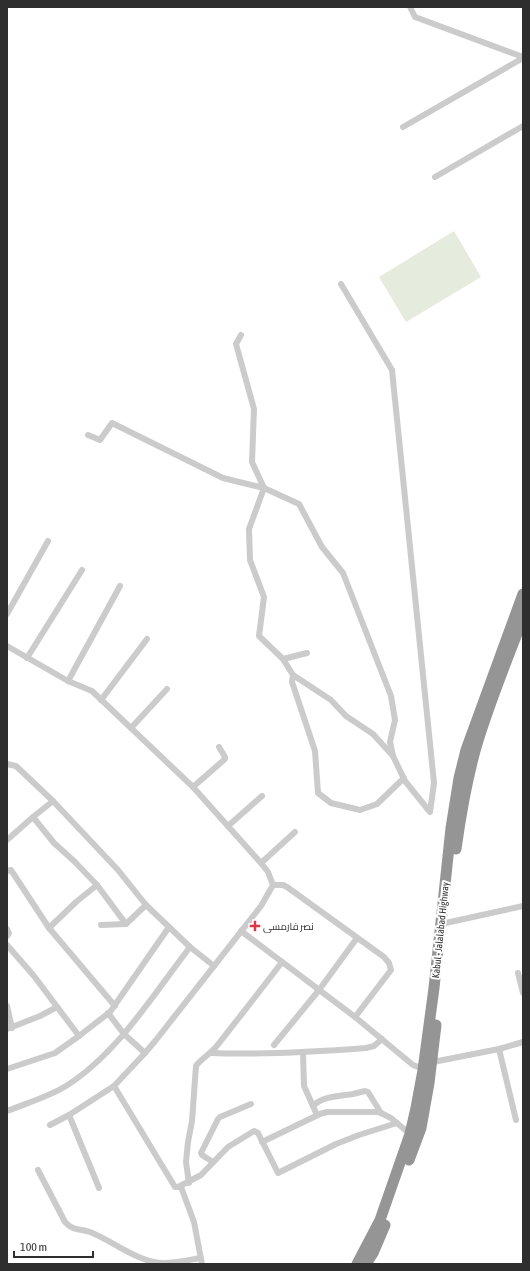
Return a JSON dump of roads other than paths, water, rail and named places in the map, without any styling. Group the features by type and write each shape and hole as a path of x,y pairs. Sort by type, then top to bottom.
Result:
{"highway":[{"name":"Kabul - Jalalabad Highway","path":"366,1264 380,1238 421,1128 433,1062 451,828 462,764 468,743 523,594"},
{"name":"Kabul - Jalalabad Highway","path":"357,1264 380,1220 410,1134 423,1070 460,819 469,774 477,744 502,672 520,635 523,618"}],"street":[{"path":"410,7 415,17 523,57"},
{"path":"403,127 523,57"},
{"path":"435,177 523,126"},
{"path":"88,435 100,440 112,423 223,478 264,488 299,504 322,546 343,573 392,696 395,720 390,742 393,756 404,778 430,812 434,783 392,370 341,284"},
{"path":"241,335 236,344 254,409 252,462 264,488 248,529 250,560 264,597 259,636 283,659 293,675 331,700 346,716 373,734 393,756"},
{"path":"7,614 48,541"},
{"path":"27,658 82,570"},
{"path":"68,681 120,586"},
{"path":"101,700 147,639"},
{"path":"7,646 68,681 92,691 193,787 261,863 268,872 273,885"},
{"path":"283,659 307,653"},
{"path":"293,675 292,682 315,750 318,793 331,803 360,810 377,804 404,778"},
{"path":"130,728 167,689"},
{"path":"193,787 225,759 219,747"},
{"path":"7,764 16,766 53,801 118,870 146,905 190,947 214,966"},
{"path":"228,826 262,796"},
{"path":"7,840 53,801"},
{"path":"33,817 54,843 97,885 126,924"},
{"path":"261,863 295,832"},
{"path":"7,871 11,870 49,928 115,1006"},
{"path":"49,928 76,902 97,885"},
{"path":"50,1126 114,1086 145,1053 241,931 260,906 273,885"},
{"path":"273,885 283,885 287,887 388,961 391,968 388,974 355,1017"},
{"path":"101,925 126,924 146,905"},
{"path":"444,923 523,906"},
{"path":"7,1069 55,1053 108,1013 115,1006 168,927"},
{"path":"7,929 9,933 7,936"},
{"path":"241,931 355,1017 413,1065 423,1070"},
{"path":"274,1045 319,990 357,938"},
{"path":"7,945 34,976 79,1036"},
{"path":"7,1111 48,1095 66,1086 87,1070 124,1034 190,947"},
{"path":"188,1183 186,1162 192,1121 196,1066 211,1053 282,962"},
{"path":"518,973 523,993"},
{"path":"7,1006 10,1029 50,1012 57,1007"},
{"path":"108,1013 124,1034 145,1053"},
{"path":"211,1053 303,1053 366,1048 374,1046 382,1039"},
{"path":"433,1062 498,1049 523,1042"},
{"path":"498,1049 516,1120"},
{"path":"303,1053 304,1086 317,1115"},
{"path":"114,1086 175,1187 181,1187 201,1176 228,1147 254,1131 258,1133 278,1173 336,1144 397,1123"},
{"path":"313,1106 316,1102 334,1096 355,1094 365,1091 368,1092 381,1113"},
{"path":"214,1162 202,1156 201,1153 218,1119 223,1115 251,1104"},
{"path":"262,1142 317,1115 327,1112 385,1114 410,1134"},
{"path":"69,1115 99,1188"},
{"path":"38,1170 65,1222 71,1228 90,1232 151,1262 165,1263 201,1261 194,1222 181,1187"}],"place":[{"name":"نصر فارمسی","path":"255,926"}]}
